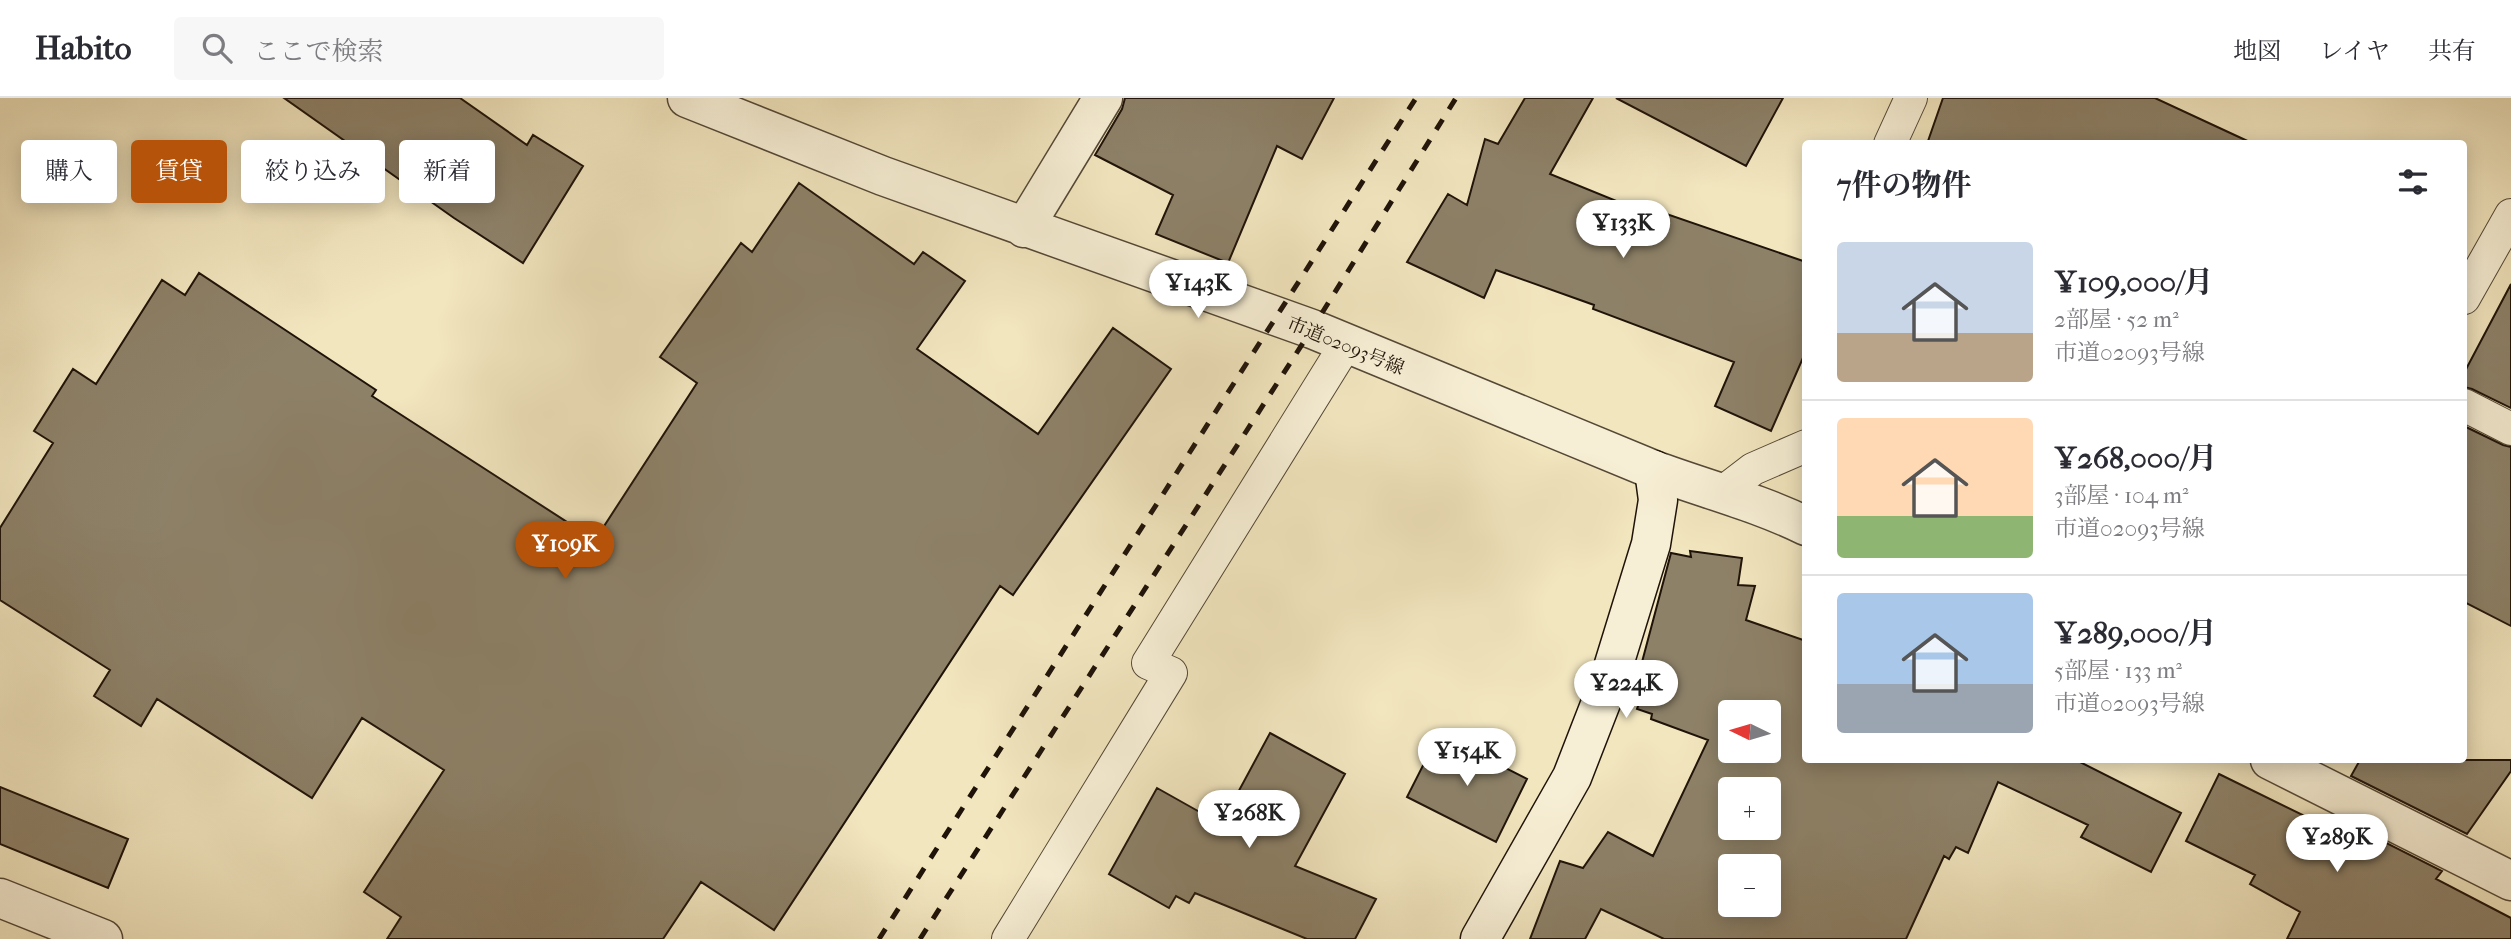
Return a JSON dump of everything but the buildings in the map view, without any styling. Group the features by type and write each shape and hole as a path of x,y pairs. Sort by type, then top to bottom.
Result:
{"street":[{"name":"市道02093号線","path":"687,98 883,176 1275,316 1654,470 1723,492 1802,524"},
{"path":"1024,228 1103,98"},
{"path":"1479,939 1572,778 1607,687 1651,544 1658,500 1654,470"},
{"path":"2276,763 2511,881"},
{"path":"0,898 33,926 103,939"}],"lane":[{"path":"1892,140 1911,98"},
{"path":"2467,293 2511,215"},
{"path":"1008,939 1171,673 1148,663 1346,344"},
{"path":"2467,407 2511,429"},
{"path":"1723,492 1753,470 1802,448"}],"railway":[{"path":"879,939 1416,98"},
{"path":"920,939 1312,329 1456,98"}]}
